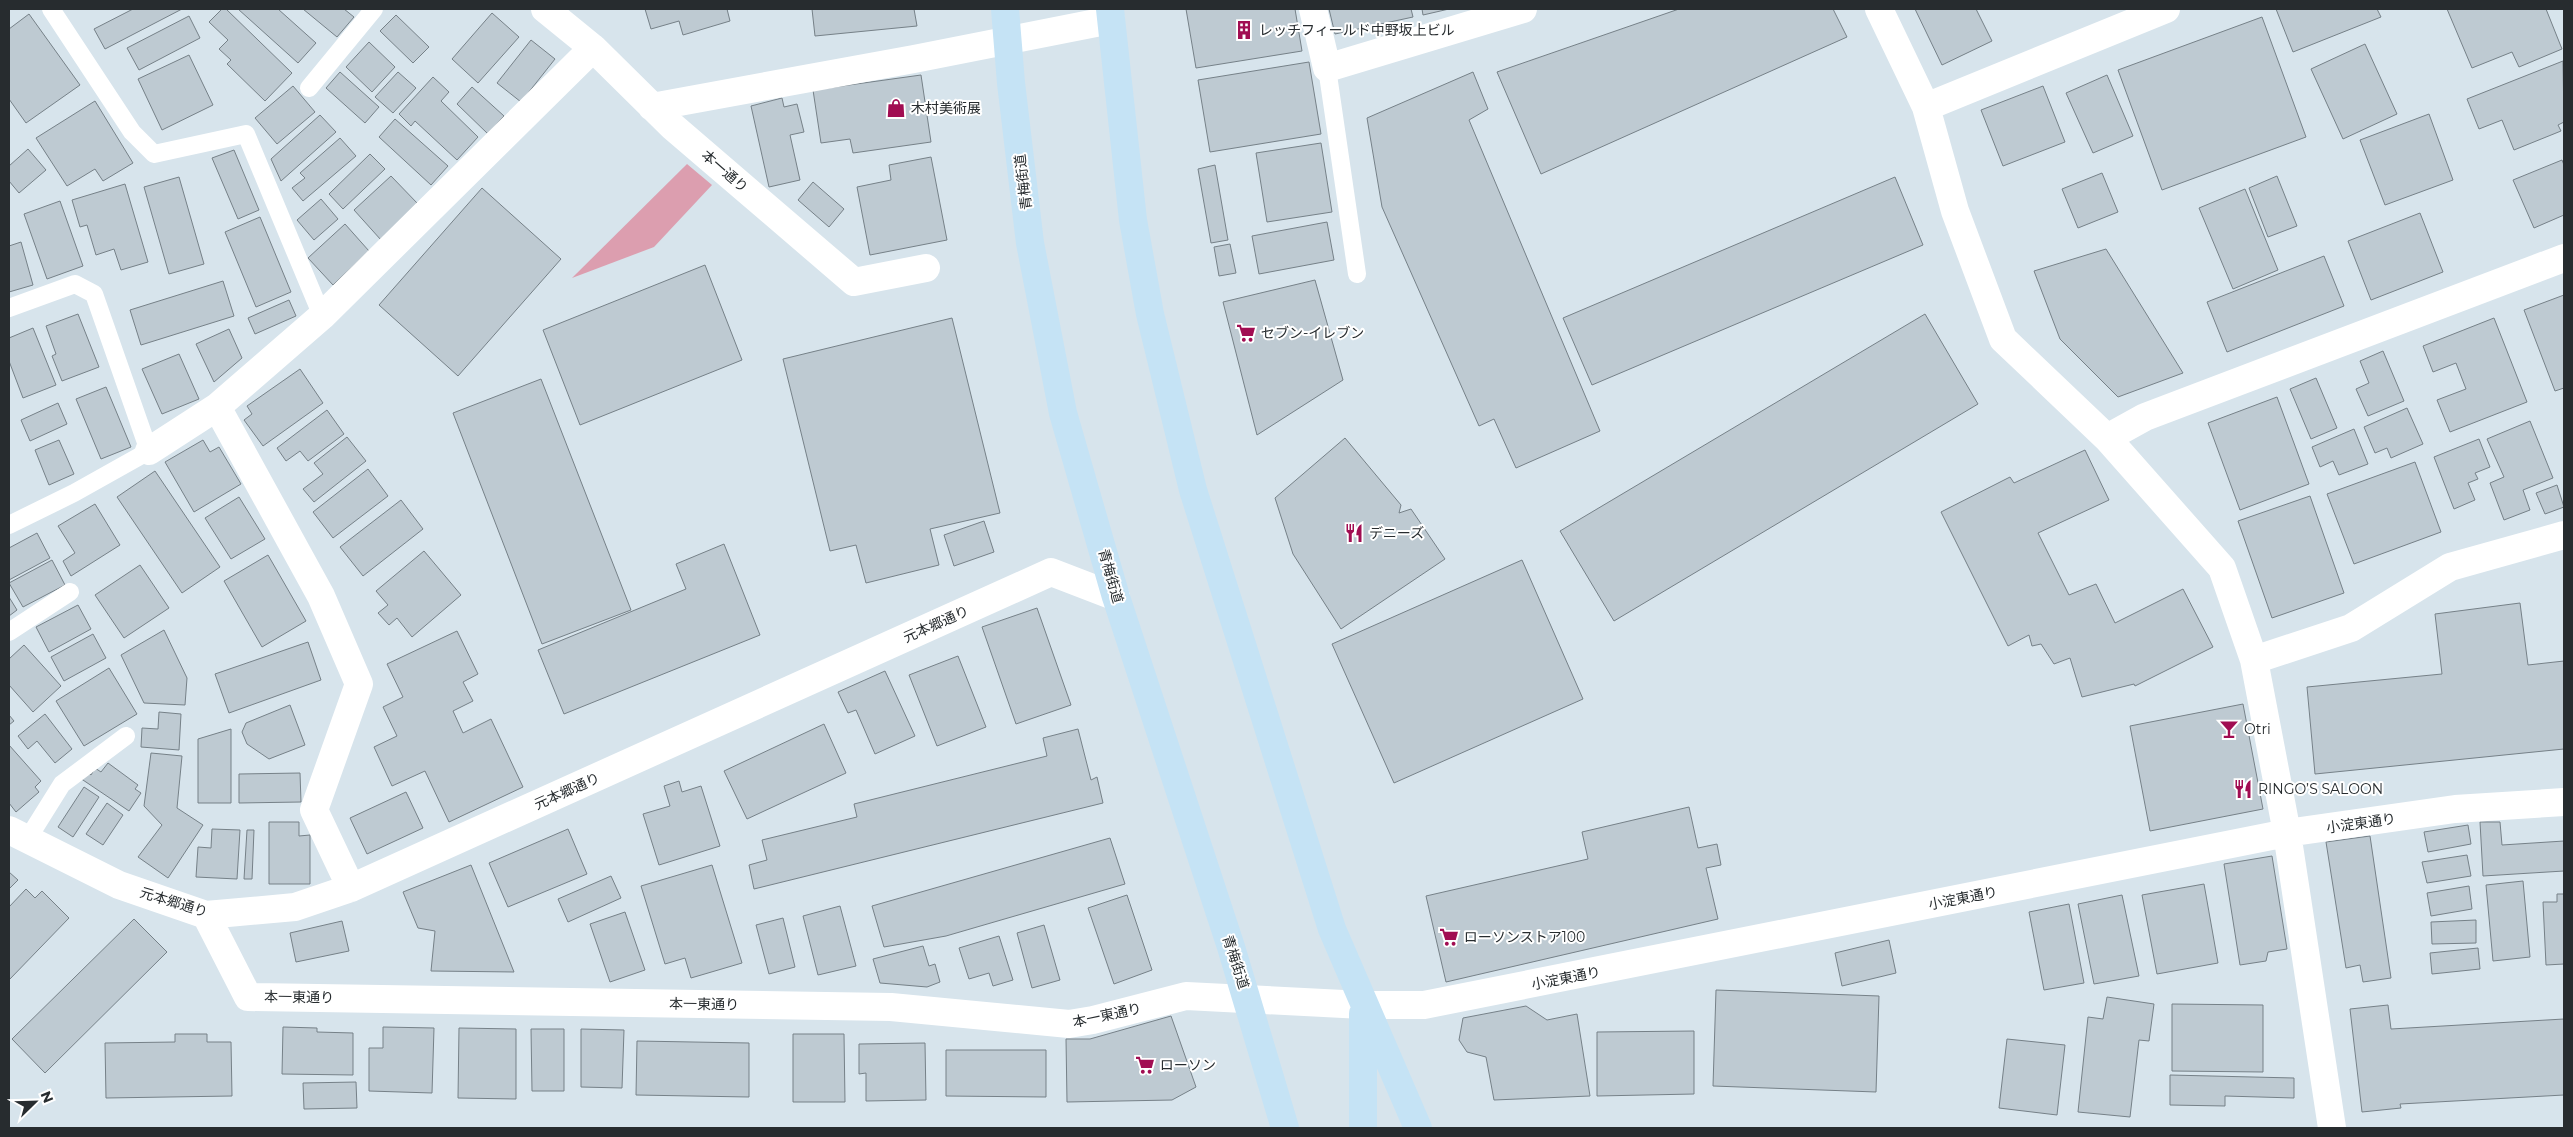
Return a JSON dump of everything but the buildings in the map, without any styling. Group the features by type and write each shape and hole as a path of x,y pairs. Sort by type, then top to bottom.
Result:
{"main road":[{"name":"青梅街道","path":"1005,9 1011,83 1032,253 1064,413 1116,597 1248,998 1285,1127"},
{"path":"1110,14 1133,220 1150,314 1193,490 1332,929 1363,1005 1418,1126"},
{"path":"1362,1126 1363,1005"}],"street":[{"name":"本一通り","path":"545,9 593,48 652,107 854,282 926,268"},
{"path":"1312,9 1327,68 1523,9"},
{"path":"1879,9 1926,107 1955,211 2003,338 2107,438 2222,568 2254,660 2287,833 2332,1128"},
{"path":"1926,107 2166,9"},
{"path":"652,107 923,58 1110,14"},
{"path":"148,451 216,407 322,316 593,48"},
{"path":"2107,438 2145,418 2564,258"},
{"path":"216,407 321,596 359,684 314,810 351,888"},
{"path":"2254,660 2351,628 2450,567 2564,535"},
{"name":"元本郷通り","path":"18,835 119,885 206,914 295,908 351,888 1051,572 1116,597"},
{"name":"小淀東通り","path":"1248,998 1363,1005 1434,1003 2287,833 2455,809 2564,802"},
{"name":"本一東通り","path":"206,914 248,996 891,1007 1068,1024 1093,1020 1186,996 1248,998"}],"lane":[{"path":"51,9 132,132 154,154 246,134 322,316"},
{"path":"309,88 374,9"},
{"path":"1327,68 1358,274"},
{"path":"9,308 75,284 94,294 148,451 74,493 9,525"},
{"path":"9,632 70,592"},
{"path":"18,835 62,784 126,736"}],"shaded area":[{"path":"687,164 712,185 654,247 572,278"}],"place":[{"name":"レッチフィールド中野坂上ビル","path":"1244,30"},
{"name":"木村美術展","path":"896,108"},
{"name":"セブン-イレブン","path":"1246,333"},
{"name":"デニーズ","path":"1354,533"},
{"name":"Otri","path":"2229,729"},
{"name":"RINGO’S SALOON","path":"2243,789"},
{"name":"ローソンストア100","path":"1449,937"},
{"name":"ローソン","path":"1145,1065"}]}
